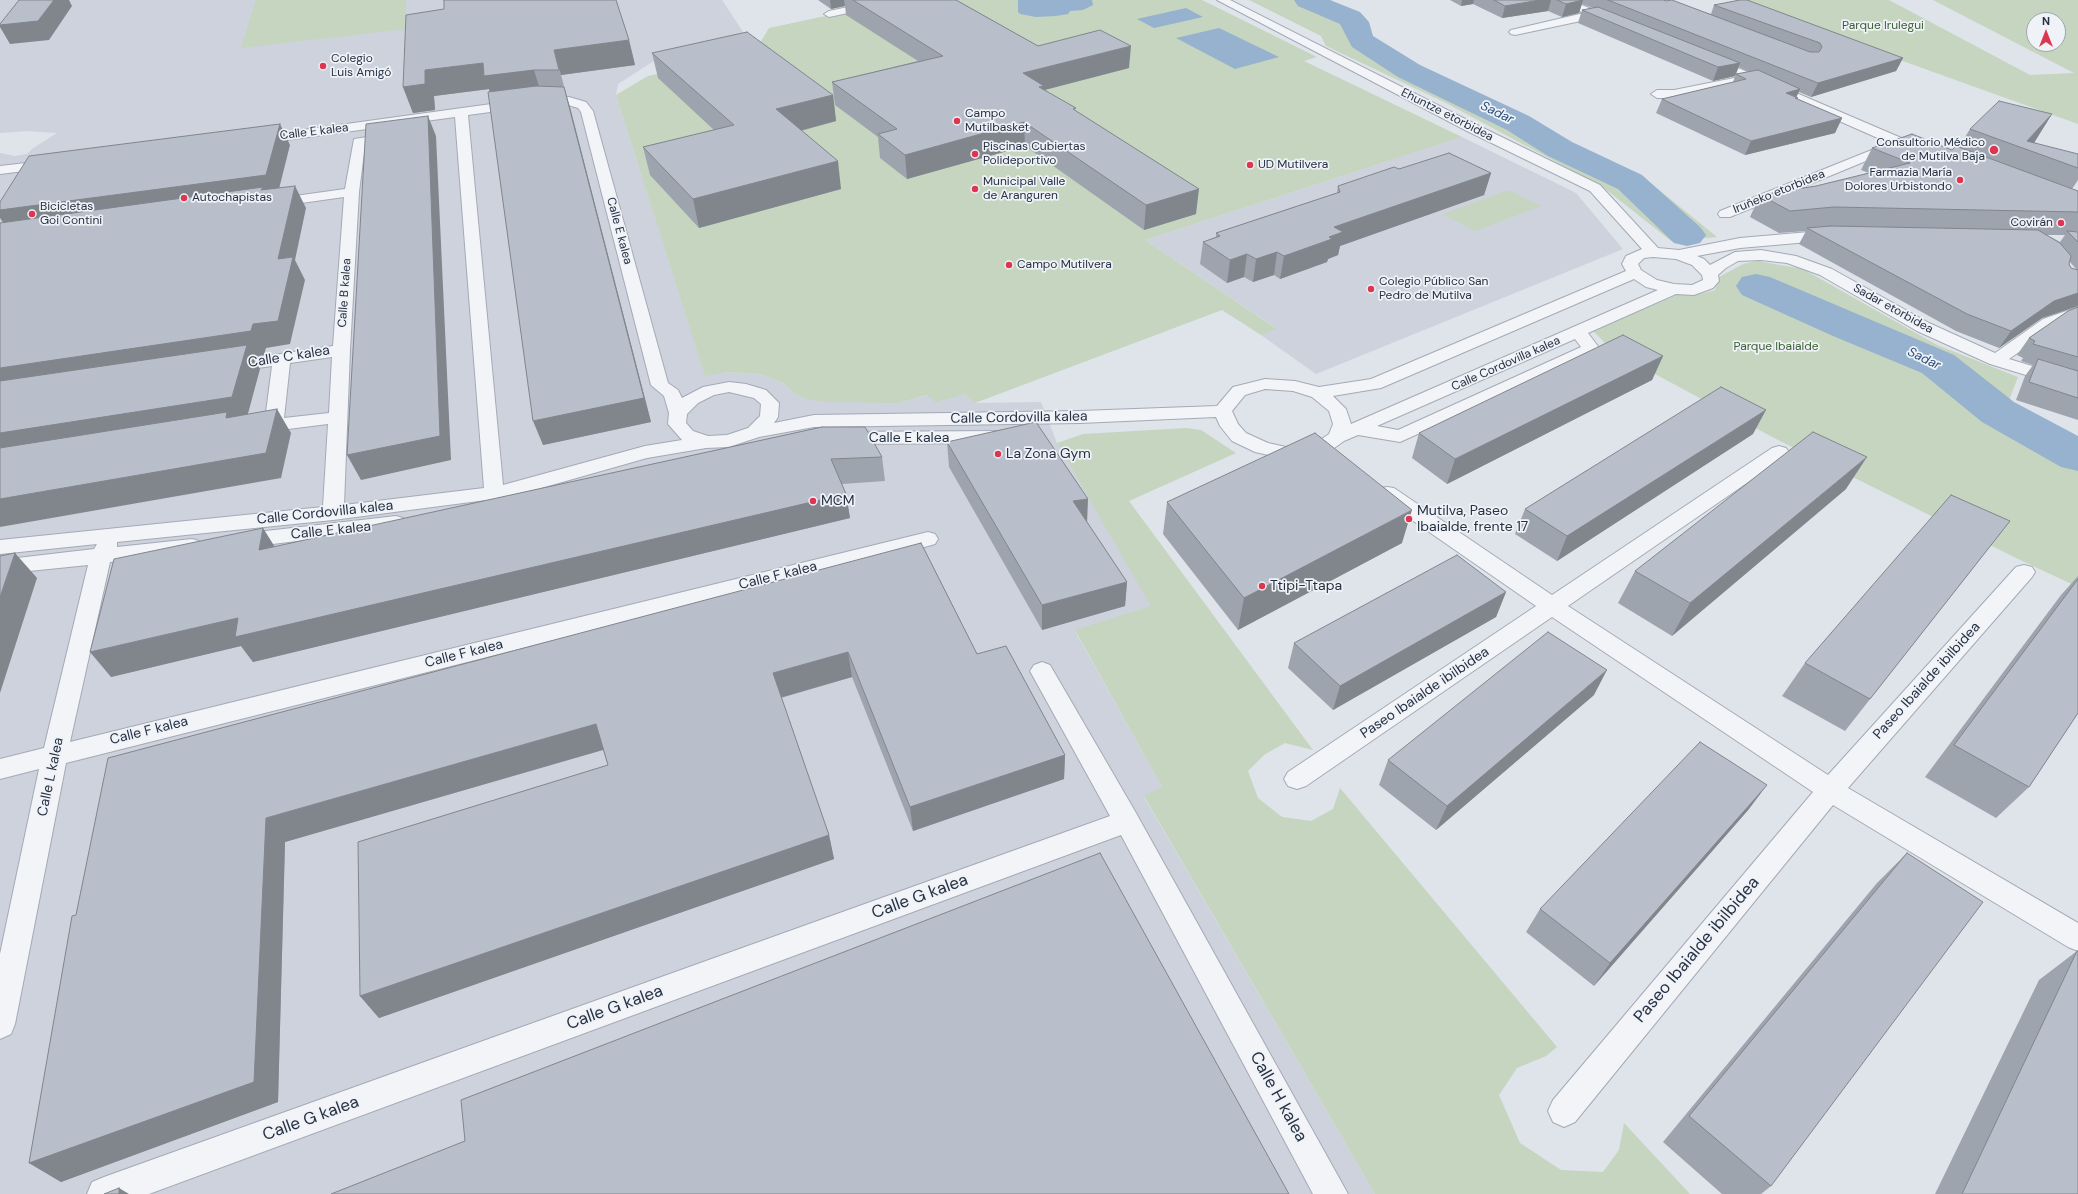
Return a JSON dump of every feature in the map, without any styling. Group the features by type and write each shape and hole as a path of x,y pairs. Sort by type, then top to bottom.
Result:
{"street":[{"path":"829,14 896,0"},
{"name":"Ehuntze etorbidea","path":"1222,0 1472,128 1595,188 1654,252"},
{"path":"1560,0 1596,11 1624,25"},
{"path":"1515,32 1596,11"},
{"path":"1696,55 1753,78 1934,157"},
{"path":"1656,94 1674,94 1753,78"},
{"name":"Calle E kalea","path":"245,141 456,124 542,101 569,101 582,105 587,111 660,385 672,394 678,419"},
{"path":"456,124 492,502"},
{"name":"Calle B kalea","path":"333,513 341,350 352,192 359,142 407,136"},
{"name":"Iruñeko etorbidea","path":"1725,214 1900,143"},
{"path":"0,170 64,162"},
{"path":"0,165 24,167"},
{"path":"259,205 352,192"},
{"path":"1679,255 1740,243 1849,235"},
{"path":"1674,289 1652,284 1635,273 1630,264 1632,259 1640,254 1654,252 1679,255 1698,262 1710,274"},
{"name":"Sadar etorbidea","path":"1674,289 1694,290 1707,285 1711,281 1710,274 1720,265 1735,257 1761,255 1790,259 1826,272 1923,327 1996,360 2078,386"},
{"path":"1318,393 1375,384 1635,273"},
{"name":"Calle Cordovilla kalea","path":"1330,442 1358,429 1400,436 1408,433 1591,349 1578,332 1674,289"},
{"path":"1996,360 2049,323 2078,312"},
{"name":"Calle C kalea","path":"212,369 341,350"},
{"path":"274,424 282,358"},
{"name":"Calle E kalea","path":"655,362 666,378 679,385 709,391"},
{"path":"1265,384 1295,386 1318,393 1337,409 1342,424 1330,442 1286,453 1262,448 1239,437 1228,426 1223,411 1228,402 1240,391 1265,384"},
{"path":"729,388 746,389 760,394 770,403 770,407 769,417 755,432 729,441 706,442 686,435 678,419 692,399 709,391 729,388"},
{"name":"Calle Cordovilla kalea","path":"770,407 814,421"},
{"name":"Calle Cordovilla kalea","path":"755,432 814,421 1080,417 1223,411"},
{"path":"235,430 338,417"},
{"name":"Calle Cordovilla kalea","path":"645,452 678,419"},
{"name":"Calle E kalea","path":"492,502 677,462 735,455 823,438 1014,437"},
{"name":"Calle Cordovilla kalea","path":"0,547 107,546 333,513 492,502 528,486 645,452 706,442"},
{"path":"1330,442 1342,460"},
{"name":"Paseo Ibaialde ibilbidea","path":"1297,779 1779,452"},
{"path":"1367,478 1552,606 1830,790 2078,938"},
{"name":"Calle E kalea","path":"0,567 107,546 421,521"},
{"name":"Calle F kalea","path":"0,769 928,539"},
{"name":"Calle L kalea","path":"0,1024 55,755 107,546"},
{"name":"Paseo Ibaialde ibilbidea","path":"1564,1111 1830,790 2024,572"},
{"path":"1042,671 1127,821"},
{"name":"Calle H kalea","path":"1127,821 1331,1194"},
{"name":"Calle G kalea","path":"104,1194 1127,821"}],"shaded area":[{"path":"0,0 722,0 747,38 671,50 618,84 616,95 705,375 728,372 761,374 783,383 793,392 899,403 928,395 965,394 975,403 1041,402 1057,443 1152,606 1075,631 1162,787 1144,797 1375,1194 0,1194 0,153 15,156 27,154 32,149 57,133 27,131 0,133"},
{"name":"Colegio Público San Pedro de Mutilva","path":"1462,137 1576,193 1623,249 1316,374 1261,335 1276,328 1145,240"}],"green space":[{"path":"256,0 406,0 405,29 241,48"},
{"name":"Municipal Valle de Aranguren","path":"901,0 1202,0 1317,57 1304,61 1462,137 1145,240 1277,329 1261,335 1222,310 975,403 965,394 936,402 927,395 899,403 825,402 807,399 793,392 783,383 761,374 728,372 705,376 616,95 648,76 694,66 760,43 769,28"},
{"path":"1249,0 1326,0 1335,3 1361,21 1364,34 1401,56 1647,180 1717,237 1671,241 1603,187 1446,103 1326,46 1321,36"},
{"name":"Parque Irulegui","path":"1733,0 1889,0 2030,75 2074,73 2033,52 2066,52 2066,12 2026,12 2026,48 1933,0 2078,0 2078,124"},
{"path":"1509,190 1541,206 1475,231 1443,214"},
{"name":"Parque Ibaialde","path":"1757,261 1803,269 1937,345 2018,377 2006,408 2038,431 2078,445 2078,587 2016,558 1776,439 1614,352 1593,331 1677,295 1700,294 1715,290 1719,277 1743,264"},
{"path":"1186,428 1201,430 1236,453 1129,501 1313,750 1285,743 1264,755 1248,771 1258,798 1282,817 1311,821 1333,809 1340,788 1557,1047 1546,1056 1517,1068 1499,1095 1520,1143 1561,1170 1603,1172 1619,1150 1624,1123 1690,1194 1375,1194 1144,796 1162,787 1075,630 1151,606 1057,443 1083,434"}],"water":[{"path":"1018,0 1092,0 1093,5 1083,10 1070,11 1068,14 1036,17 1020,14 1018,12"},
{"path":"1186,8 1203,17 1154,28 1137,19"},
{"path":"1219,28 1279,57 1235,69 1176,38"}],"building":[{"path":"19,0 54,0 38,21 0,25"},
{"path":"444,0 616,0 629,40 554,50 559,70 534,70 484,76 483,63 425,70 425,84 403,87 406,15 444,9"},
{"path":"853,0 956,0 1038,46 1100,30 1131,46 1023,73 1044,86 1039,87 1076,108 1073,109 1199,189 1146,205 1024,122 905,155 878,134 897,129 832,82 943,56"},
{"path":"1494,0 1540,0 1505,6"},
{"path":"1557,0 1583,0 1566,4"},
{"path":"1608,0 1672,0 1810,52 1819,52 1822,47 1820,43 1714,5 1747,0 1903,58 1818,83"},
{"path":"1598,7 1740,63 1718,67 1582,10"},
{"path":"747,32 833,95 776,109 838,161 693,199 643,147 734,125 652,53"},
{"path":"1758,70 1800,89 1786,93 1842,118 1751,141 1662,99 1746,79 1736,74"},
{"path":"536,86 564,87 644,398 533,421 488,92"},
{"path":"1999,101 2052,114 2027,141 2078,154 2078,168 1970,129"},
{"path":"428,116 440,436 347,455 366,124"},
{"path":"280,124 266,175 0,210 0,202 29,156"},
{"path":"1912,134 1952,150 1956,146 2078,191 2078,212 1834,207 1790,211 1760,195 1816,186 1910,163 1872,148"},
{"path":"1449,153 1491,173 1334,227 1343,232 1329,237 1332,239 1284,256 1277,252 1256,259 1247,254 1230,260 1203,242 1220,236 1216,233 1340,192 1338,186 1394,167 1399,169"},
{"path":"295,186 278,259 293,257 278,321 253,324 251,331 0,368 0,223 263,187 261,190"},
{"path":"1831,226 2038,230 2060,243 2071,256 2069,264 2071,268 2078,270 2078,293 2054,301 2011,331 1967,314 1807,228"},
{"path":"2067,231 2078,232 2078,242"},
{"path":"2078,307 2078,357 2033,344 2035,341 2029,338 2068,311"},
{"path":"1623,335 1663,356 1455,459 1419,433"},
{"path":"247,345 232,397 0,433 0,381"},
{"path":"2038,359 2078,371 2078,398 2029,382"},
{"path":"1721,387 1766,410 1567,536 1525,509"},
{"path":"277,409 266,453 0,499 0,448 227,412 226,418"},
{"path":"1036,422 1088,499 1073,501 1127,582 1042,605 947,442"},
{"path":"822,427 865,427 882,457 831,459 846,494 235,637 238,618 90,652 114,559 263,528 259,550"},
{"path":"1813,432 1867,457 1690,603 1635,571"},
{"name":"Ttipi-Ttapa","path":"1315,433 1412,510 1244,598 1167,502"},
{"path":"1951,495 2010,521 1870,699 1805,663"},
{"path":"921,543 977,654 1006,646 1065,755 910,807 848,652 773,673 829,835 360,996 358,842 608,765 596,724 266,818 254,1082 29,1163 72,916 76,915 108,758"},
{"path":"15,553 0,597 0,556"},
{"path":"1457,555 1506,592 1340,686 1294,643"},
{"path":"2078,579 2078,713 2029,787 1954,745"},
{"path":"1548,632 1607,670 1447,806 1388,760"},
{"path":"1700,742 1767,785 1610,963 1540,909"},
{"path":"1100,853 1289,1194 331,1194 465,1141 461,1100"},
{"path":"1907,853 1983,902 1771,1186 1689,1116"},
{"path":"2077,951 2078,1194 1962,1194"},
{"path":"119,1188 119,1194 104,1194"}],"waterway":[{"name":"Sadar","path":"1307,0 1350,18 1355,22 1357,32 1362,41 1409,71 1518,123 1560,149 1630,182 1687,235"},
{"name":"Sadar","path":"1756,286 1848,327 1938,364 1998,412 2078,456"}],"place":[{"name":"Colegio Luis Amigó","path":"323,66"},
{"name":"Campo Mutilbasket","path":"957,121"},
{"name":"Consultorio Médico de Mutilva Baja","path":"1994,150"},
{"name":"Piscinas Cubiertas Polideportivo","path":"975,154"},
{"name":"UD Mutilvera","path":"1250,165"},
{"name":"Farmazia María Dolores Urbistondo","path":"1960,180"},
{"name":"Municipal Valle de Aranguren","path":"975,189"},
{"name":"Autochapistas","path":"184,198"},
{"name":"Bicicletas Goi Contini","path":"32,214"},
{"name":"Covirán","path":"2061,223"},
{"name":"Campo Mutilvera","path":"1009,265"},
{"name":"Colegio Público San Pedro de Mutilva","path":"1371,289"},
{"name":"La Zona Gym","path":"998,454"},
{"name":"MCM","path":"813,501"},
{"name":"Mutilva, Paseo Ibaialde, frente 17","path":"1409,519"},
{"name":"Ttipi-Ttapa","path":"1262,586"}]}
